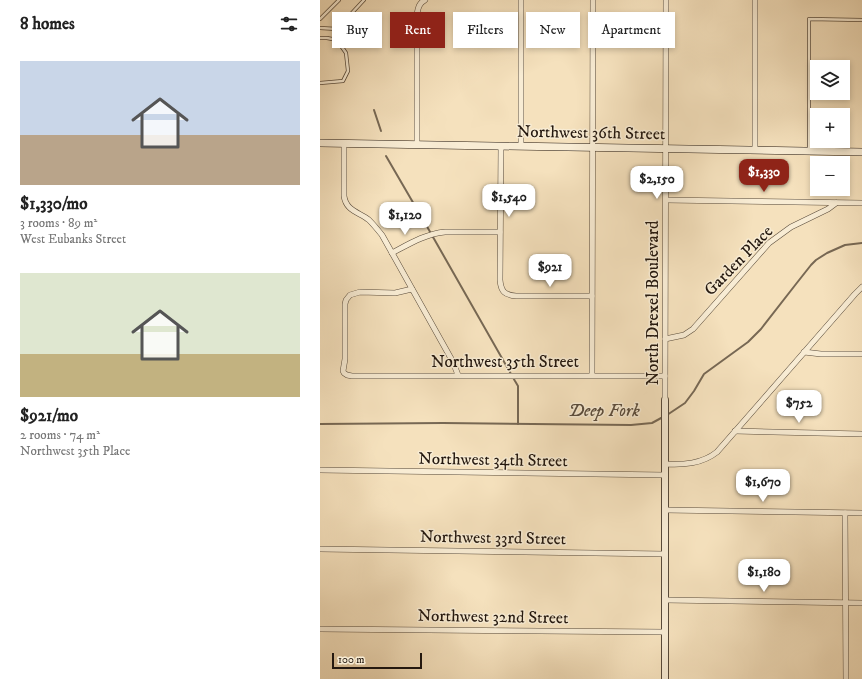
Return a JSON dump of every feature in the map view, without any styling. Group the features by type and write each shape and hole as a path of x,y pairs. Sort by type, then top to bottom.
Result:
{"main road":[{"name":"Northwest 36th Street","path":"320,143 862,152"}],"street":[{"path":"521,0 521,146"},
{"path":"592,375 593,0"},
{"name":"North Drexel Boulevard","path":"665,679 666,0"},
{"path":"755,0 755,150"},
{"path":"417,144 417,14 423,1"},
{"path":"344,143 344,194 346,204 352,210 368,220 382,235 453,362 458,375"},
{"path":"501,146 500,285 505,294 516,296 592,296"},
{"path":"666,200 862,203"},
{"name":"Garden Place","path":"666,339 684,335 693,329 775,238 791,227 828,209 836,203"},
{"path":"392,253 426,236 436,234 452,232 500,232"},
{"path":"665,464 691,463 706,459 717,452 862,287"},
{"name":"Northwest 35th Street","path":"412,289 395,293 360,292 354,293 348,297 346,300 345,309 345,359 343,371 345,374 349,376 665,376"},
{"path":"804,352 821,354 862,354"},
{"path":"735,431 862,434"},
{"name":"Northwest 34th Street","path":"320,470 665,475"},
{"path":"665,510 862,513"},
{"path":"845,513 846,679"},
{"name":"Northwest 33rd Street","path":"320,549 665,554"},
{"path":"665,600 862,602"},
{"name":"Northwest 32nd Street","path":"320,628 665,632"}],"lane":[{"path":"320,19 339,0"},
{"path":"320,28 337,29 364,0"},
{"path":"809,151 808,19 862,20"},
{"path":"320,38 337,40 346,53 348,71 343,82 320,83"}],"waterway":[{"path":"374,110 381,131"},
{"path":"386,156 518,386 518,424"},
{"name":"Deep Fork","path":"667,415 685,403 704,374 748,342 761,329 816,260 845,245 862,243"},
{"name":"Deep Fork","path":"320,424 443,423 631,425 652,423 663,417"}]}
